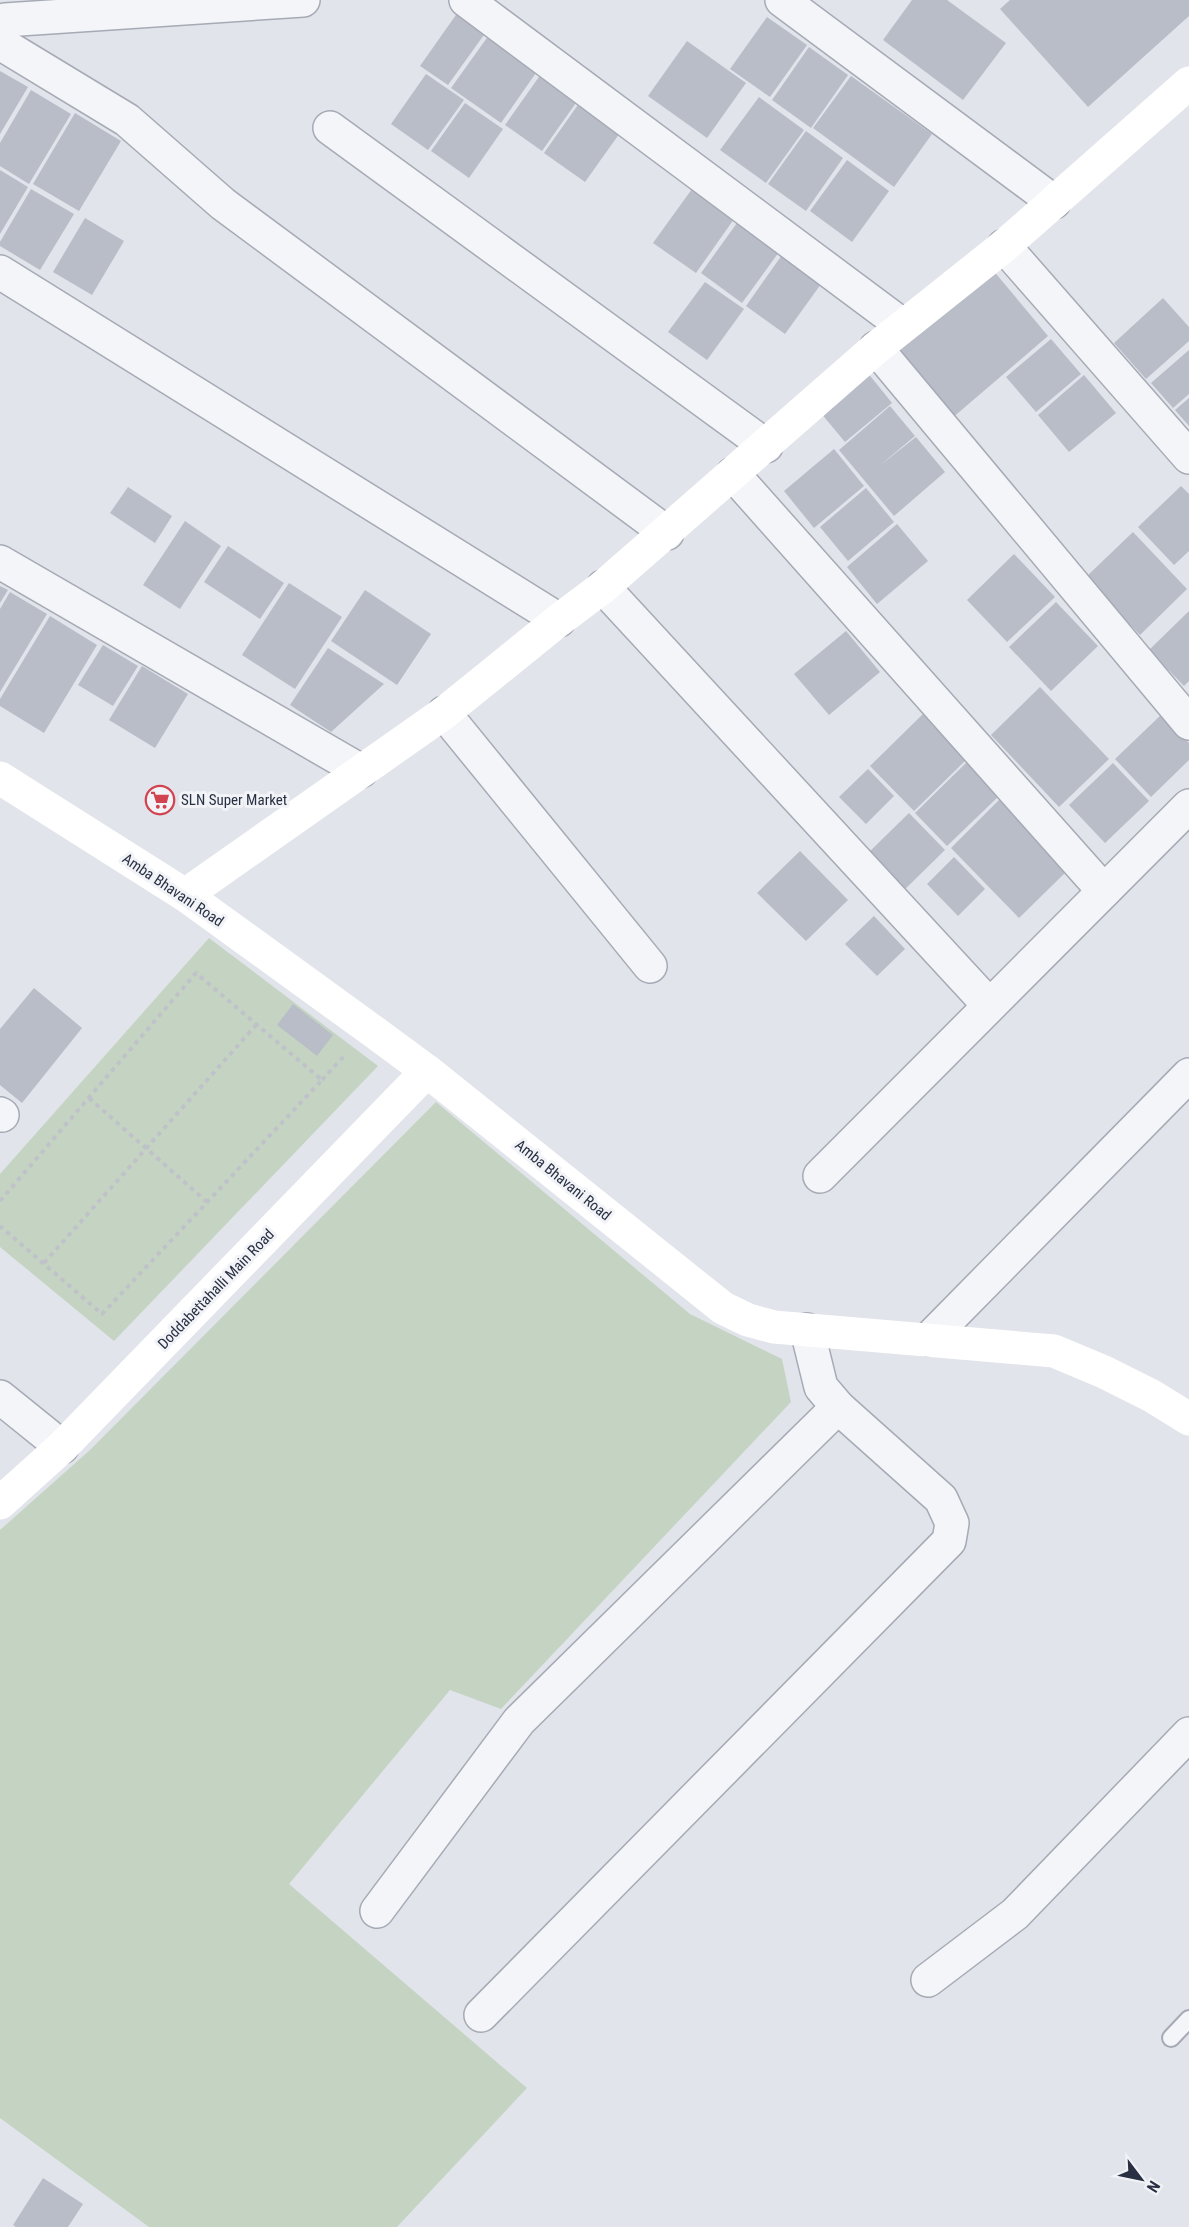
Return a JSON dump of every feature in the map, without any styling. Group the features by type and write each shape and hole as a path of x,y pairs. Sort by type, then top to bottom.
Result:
{"street":[{"path":"1,26 297,0"},
{"path":"466,0 903,325"},
{"path":"782,0 1054,202"},
{"path":"1,26 127,120 223,204 667,532"},
{"path":"185,895 444,713 559,620 603,588 876,348 1004,246 1189,83"},
{"path":"330,128 766,446"},
{"path":"1004,246 1189,457"},
{"path":"0,272 559,620"},
{"path":"876,348 1189,723"},
{"path":"734,474 1104,891"},
{"path":"0,562 361,771"},
{"path":"603,588 989,1005"},
{"path":"444,713 650,966"},
{"name":"Amba Bhavani Road","path":"0,778 185,895 427,1071 723,1308 748,1320 774,1327 1054,1351 1114,1376 1189,1419"},
{"path":"820,1176 1189,806"},
{"name":"Doddabettahalli Main Road","path":"0,1503 62,1447 427,1071"},
{"path":"929,1339 1186,1084"},
{"path":"481,2015 949,1541 952,1523 941,1499 838,1407 821,1387 807,1330"},
{"path":"0,1397 62,1447"},
{"path":"377,1911 519,1721 838,1407"},
{"path":"928,1980 1015,1914 1189,1734"}],"lane":[{"path":"1171,2038 1189,2019"}],"path":[{"path":"0,1202 196,973 322,1080 102,1314 0,1226"},
{"path":"44,1263 256,1024"},
{"path":"89,1098 207,1202"}],"green space":[{"path":"209,938 378,1066 114,1341 0,1247 0,1174"},
{"path":"436,1102 690,1314 782,1359 791,1402 501,1709 450,1690 289,1884 527,2088 397,2227 149,2227 0,2118 0,1530 90,1450"}],"building":[{"path":"912,0 947,0 1006,43 963,100 883,40"},
{"path":"1010,0 1189,0 1189,16 1088,107 1000,9"},
{"path":"458,12 486,32 448,85 420,66"},
{"path":"767,17 807,45 770,97 730,69"},
{"path":"489,35 538,70 501,123 451,88"},
{"path":"687,41 746,83 707,138 648,96"},
{"path":"809,47 848,75 811,128 772,100"},
{"path":"0,71 28,87 0,134"},
{"path":"426,74 464,100 428,150 391,124"},
{"path":"541,74 578,100 542,151 505,125"},
{"path":"851,76 932,134 894,187 813,128"},
{"path":"31,90 71,114 29,184 0,166 0,143"},
{"path":"759,97 804,130 766,183 720,150"},
{"path":"580,102 622,130 585,182 544,153"},
{"path":"465,103 503,129 469,178 431,151"},
{"path":"75,113 121,141 79,211 33,184"},
{"path":"806,131 843,158 806,211 768,184"},
{"path":"847,160 889,191 852,242 810,211"},
{"path":"0,170 28,187 0,234"},
{"path":"31,189 74,214 40,270 0,246 0,242"},
{"path":"692,189 734,219 696,273 653,243"},
{"path":"85,218 124,241 92,295 53,272"},
{"path":"737,223 779,252 742,303 701,273"},
{"path":"782,255 821,284 785,334 746,306"},
{"path":"992,269 1048,336 951,419 895,352"},
{"path":"705,282 744,309 707,360 668,332"},
{"path":"1163,298 1189,327 1189,341 1146,379 1114,343"},
{"path":"1051,339 1081,374 1036,412 1006,377"},
{"path":"1189,350 1189,394 1173,408 1151,383"},
{"path":"867,372 892,403 845,442 820,412"},
{"path":"1084,375 1116,413 1069,452 1038,415"},
{"path":"1189,398 1189,426 1175,410"},
{"path":"890,406 915,436 878,467 916,437 945,472 894,516 839,450"},
{"path":"834,449 864,486 814,528 784,491"},
{"path":"1181,486 1189,494 1189,551 1174,565 1138,527"},
{"path":"128,487 172,516 155,543 110,513"},
{"path":"866,488 894,522 848,561 820,527"},
{"path":"185,521 221,546 180,609 143,585"},
{"path":"897,524 928,561 877,604 847,567"},
{"path":"1133,532 1187,589 1140,635 1085,578"},
{"path":"228,546 284,583 260,619 204,582"},
{"path":"1014,554 1055,597 1007,642 967,600"},
{"path":"289,583 342,617 295,689 242,655"},
{"path":"0,586 8,590 0,603"},
{"path":"365,590 431,634 397,685 331,641"},
{"path":"10,592 47,614 0,692 0,609"},
{"path":"1056,602 1098,646 1051,691 1009,647"},
{"path":"1189,611 1189,681 1184,686 1149,650"},
{"path":"50,616 97,645 44,733 0,706 0,699"},
{"path":"846,631 880,672 829,715 794,674"},
{"path":"103,645 138,666 113,706 78,685"},
{"path":"328,648 384,684 331,732 290,705"},
{"path":"142,666 188,694 155,748 109,720"},
{"path":"1040,687 1109,759 1059,807 991,735"},
{"path":"923,714 967,759 914,811 870,766"},
{"path":"1162,714 1189,743 1189,760 1151,797 1115,759"},
{"path":"968,761 1000,795 947,846 915,813"},
{"path":"1113,763 1149,801 1105,843 1069,805"},
{"path":"868,769 894,796 866,824 839,797"},
{"path":"1002,797 1070,868 1019,918 951,848"},
{"path":"909,813 945,850 898,896 863,858"},
{"path":"800,851 848,900 806,941 757,893"},
{"path":"954,857 985,889 958,916 927,884"},
{"path":"874,916 905,949 877,976 845,944"},
{"path":"34,988 82,1028 22,1103 0,1085 0,1029"},
{"path":"293,1004 333,1035 317,1056 277,1025"},
{"path":"43,2178 83,2204 68,2227 16,2227 13,2225"}],"place":[{"name":"SLN Super Market","path":"160,800"}]}
